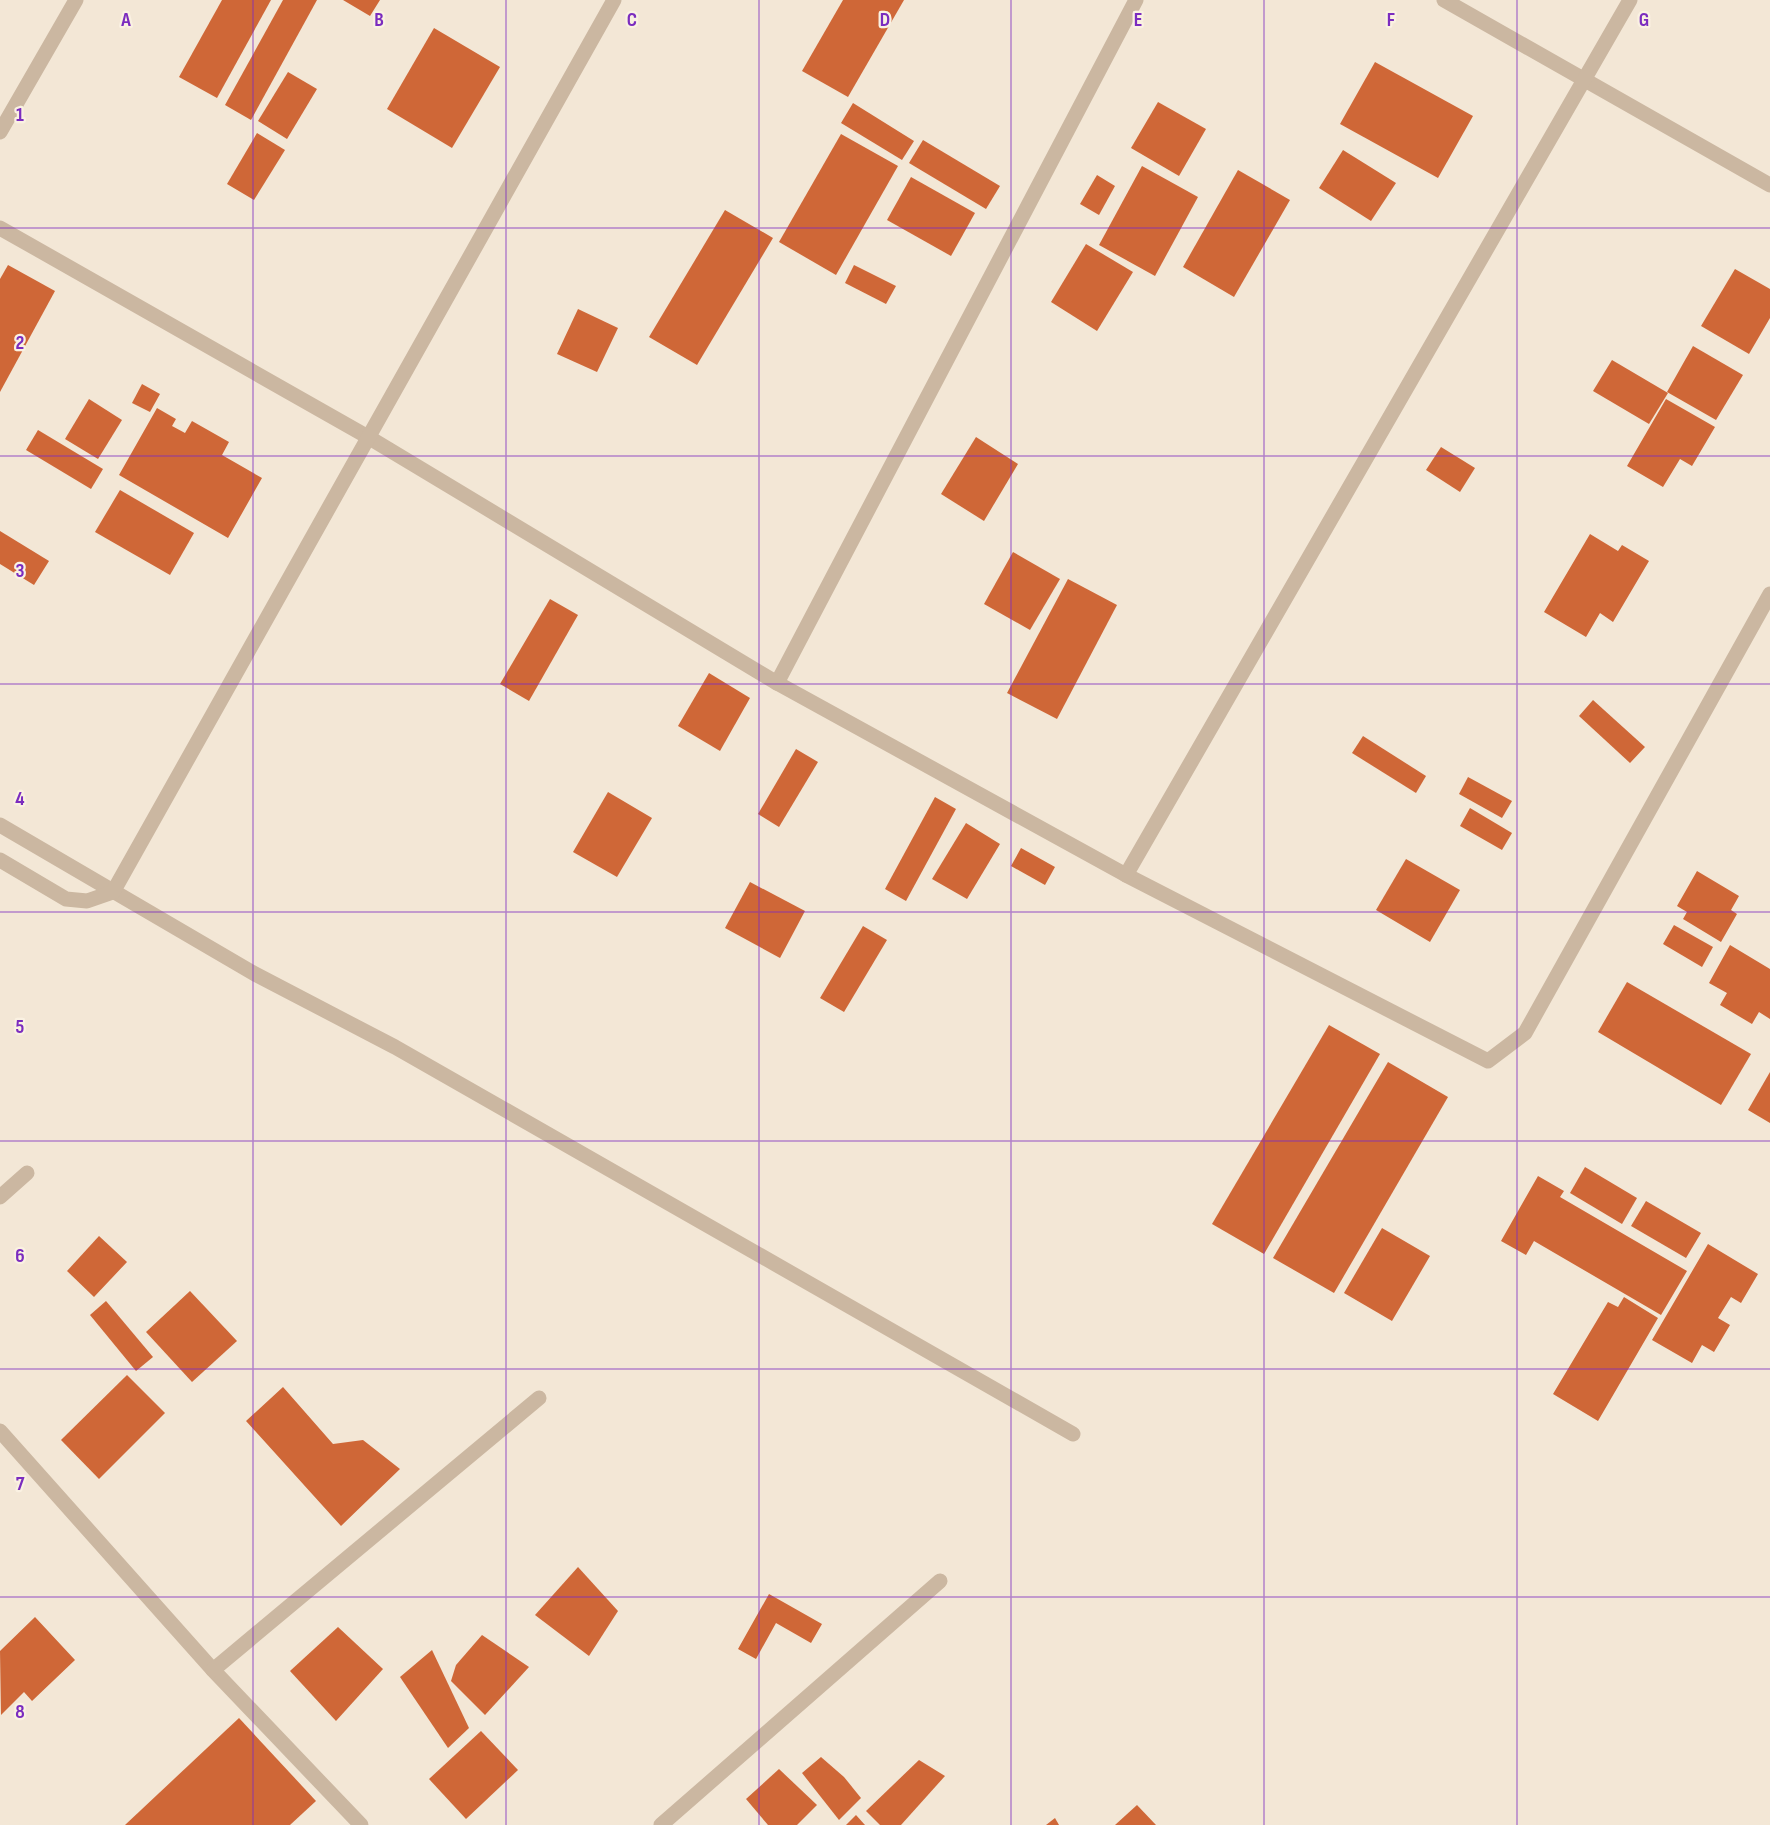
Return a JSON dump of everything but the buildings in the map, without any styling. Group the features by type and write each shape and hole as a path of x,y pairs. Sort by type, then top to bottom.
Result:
{"street":[{"path":"0,132 76,0"},
{"path":"0,860 66,899 87,901 113,892 614,0"},
{"path":"777,683 1136,0"},
{"path":"1444,0 1770,185"},
{"path":"1126,875 1630,0"},
{"path":"0,228 368,437 777,683 1126,875 1488,1061 1525,1033 1770,594"},
{"path":"0,825 255,974 395,1047 1072,1434"},
{"path":"0,1197 27,1173"},
{"path":"213,1670 539,1398"},
{"path":"0,1431 213,1670 361,1825"},
{"path":"661,1825 940,1581"}]}
